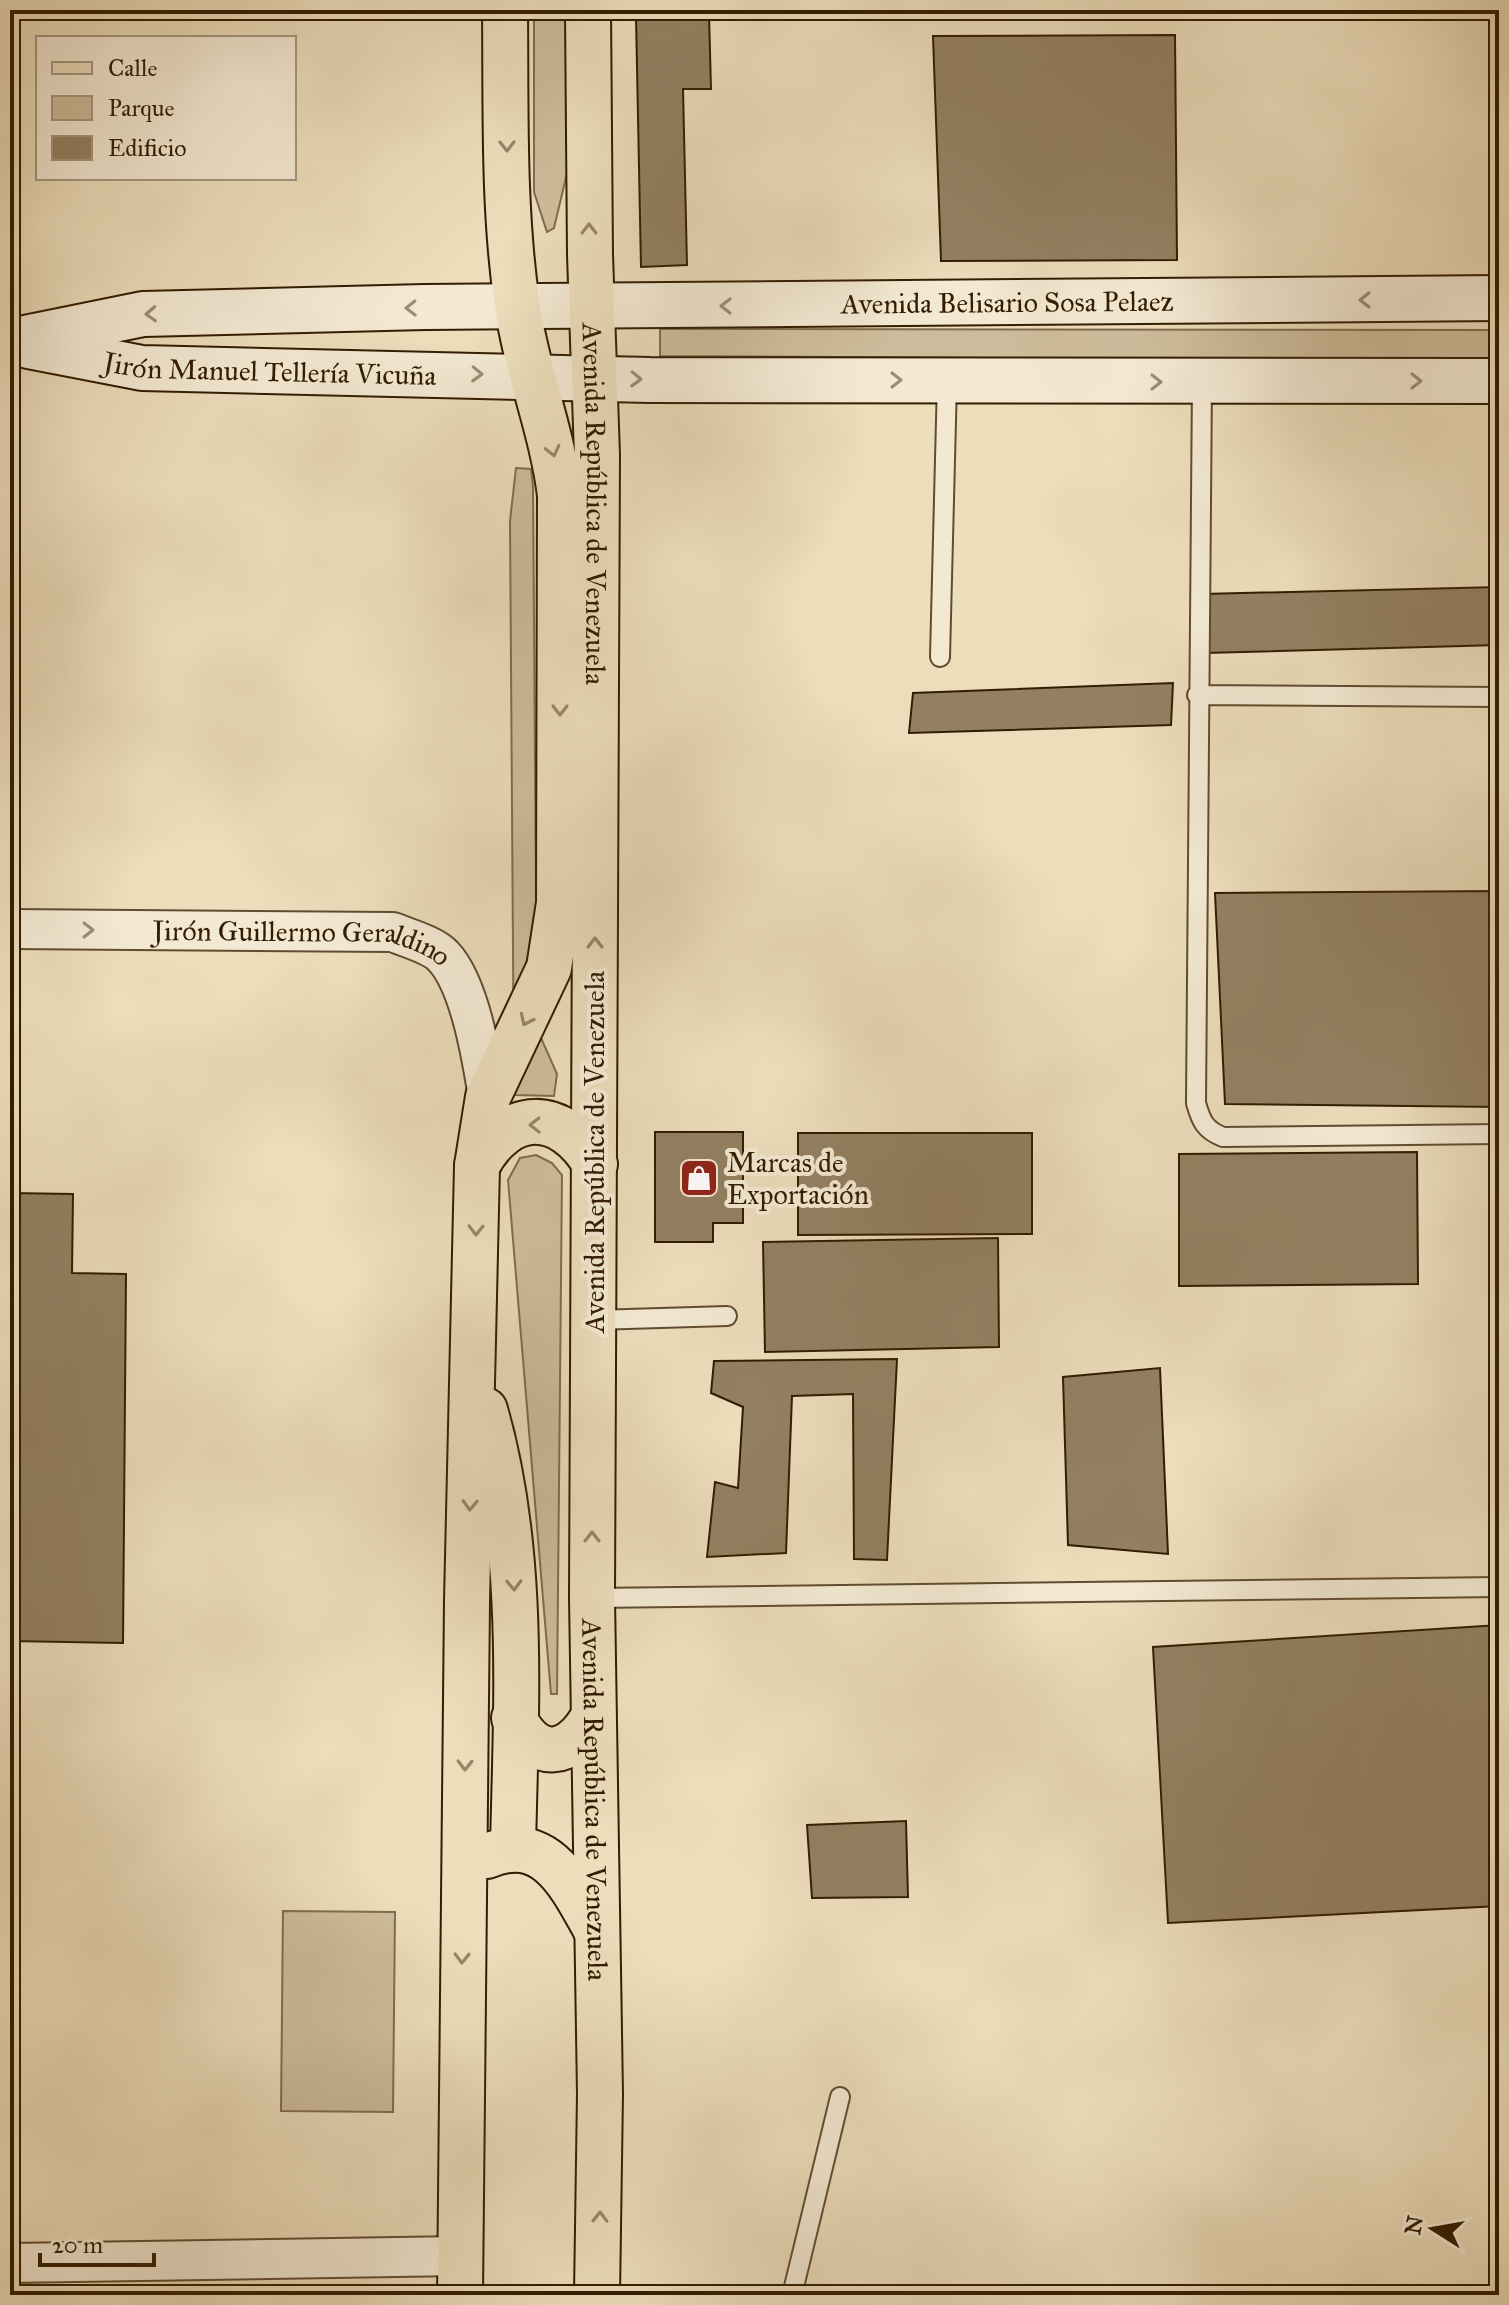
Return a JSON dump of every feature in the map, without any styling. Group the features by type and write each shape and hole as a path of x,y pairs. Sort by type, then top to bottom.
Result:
{"main road":[{"name":"Avenida República de Venezuela","path":"460,2276 463,1880 477,1166 488,1097 549,968 559,903 560,495 555,455 531,376 517,307 507,182 505,10"},
{"name":"Avenida República de Venezuela","path":"588,10 591,307 597,455 592,1598 600,2094 597,2295"},
{"path":"477,1166 490,1143 511,1128 536,1122 561,1127 582,1142 595,1164"},
{"name":"Avenida República de Venezuela","path":"474,1371 502,1471 512,1539 513,1848"},
{"path":"514,1718 522,1734 535,1746 553,1750 577,1741 593,1717"},
{"path":"463,1880 486,1857 513,1848 531,1851 547,1859 565,1878 597,1930"}],"street":[{"name":"Avenida Belisario Sosa Pelaez","path":"517,307 1499,298"},
{"name":"Jirón Manuel Tellería Vicuña","path":"10,342 143,314 517,307"},
{"name":"Jirón Manuel Tellería Vicuña","path":"10,342 142,368 531,376"},
{"path":"531,376 947,381 1499,381"},
{"name":"Jirón Guillermo Geraldino","path":"10,929 393,932 443,955 466,999 488,1097"},
{"path":"10,2263 460,2276"}],"lane":[{"path":"940,657 947,381"},
{"path":"1202,382 1196,1103 1206,1129 1223,1137 1499,1134"},
{"path":"1197,695 1499,697"},
{"path":"594,1320 727,1316"},
{"path":"592,1598 1499,1587"},
{"path":"792,2295 840,2097"}],"green space":[{"path":"534,10 567,10 568,169 554,228 547,232 534,192"},
{"path":"660,329 1499,330 1499,361 660,356"},
{"path":"516,468 531,469 533,486 537,1029 557,1074 554,1096 514,1095 510,521"},
{"path":"536,1155 552,1163 562,1175 557,1694 551,1694 508,1180 520,1158"},
{"path":"283,1911 395,1912 393,2112 281,2111"}],"building":[{"path":"10,10 15,241 10,241"},
{"path":"749,10 1246,10 1246,13 749,13"},
{"path":"709,14 711,89 683,89 687,265 641,267 636,16"},
{"path":"1175,35 1177,260 941,261 933,36"},
{"path":"1499,587 1499,645 1205,653 1203,594"},
{"path":"1173,683 1171,725 909,733 913,693"},
{"path":"1499,891 1499,1107 1225,1104 1215,893"},
{"name":"Marcas de Exportación","path":"655,1132 743,1132 743,1223 713,1223 713,1242 655,1242"},
{"path":"798,1133 1032,1133 1032,1234 798,1235"},
{"path":"1417,1152 1418,1284 1179,1286 1179,1154"},
{"path":"10,1193 73,1194 72,1273 126,1274 123,1643 10,1641"},
{"path":"998,1238 999,1347 765,1352 763,1242"},
{"path":"897,1359 887,1560 854,1559 853,1394 792,1396 786,1553 707,1557 715,1482 738,1488 743,1407 711,1393 714,1361"},
{"path":"1160,1368 1168,1554 1068,1545 1063,1377"},
{"path":"1499,1625 1499,1906 1168,1923 1153,1647"},
{"path":"906,1821 908,1897 812,1898 807,1825"}],"place":[{"name":"Marcas de Exportación","path":"699,1178"}]}
